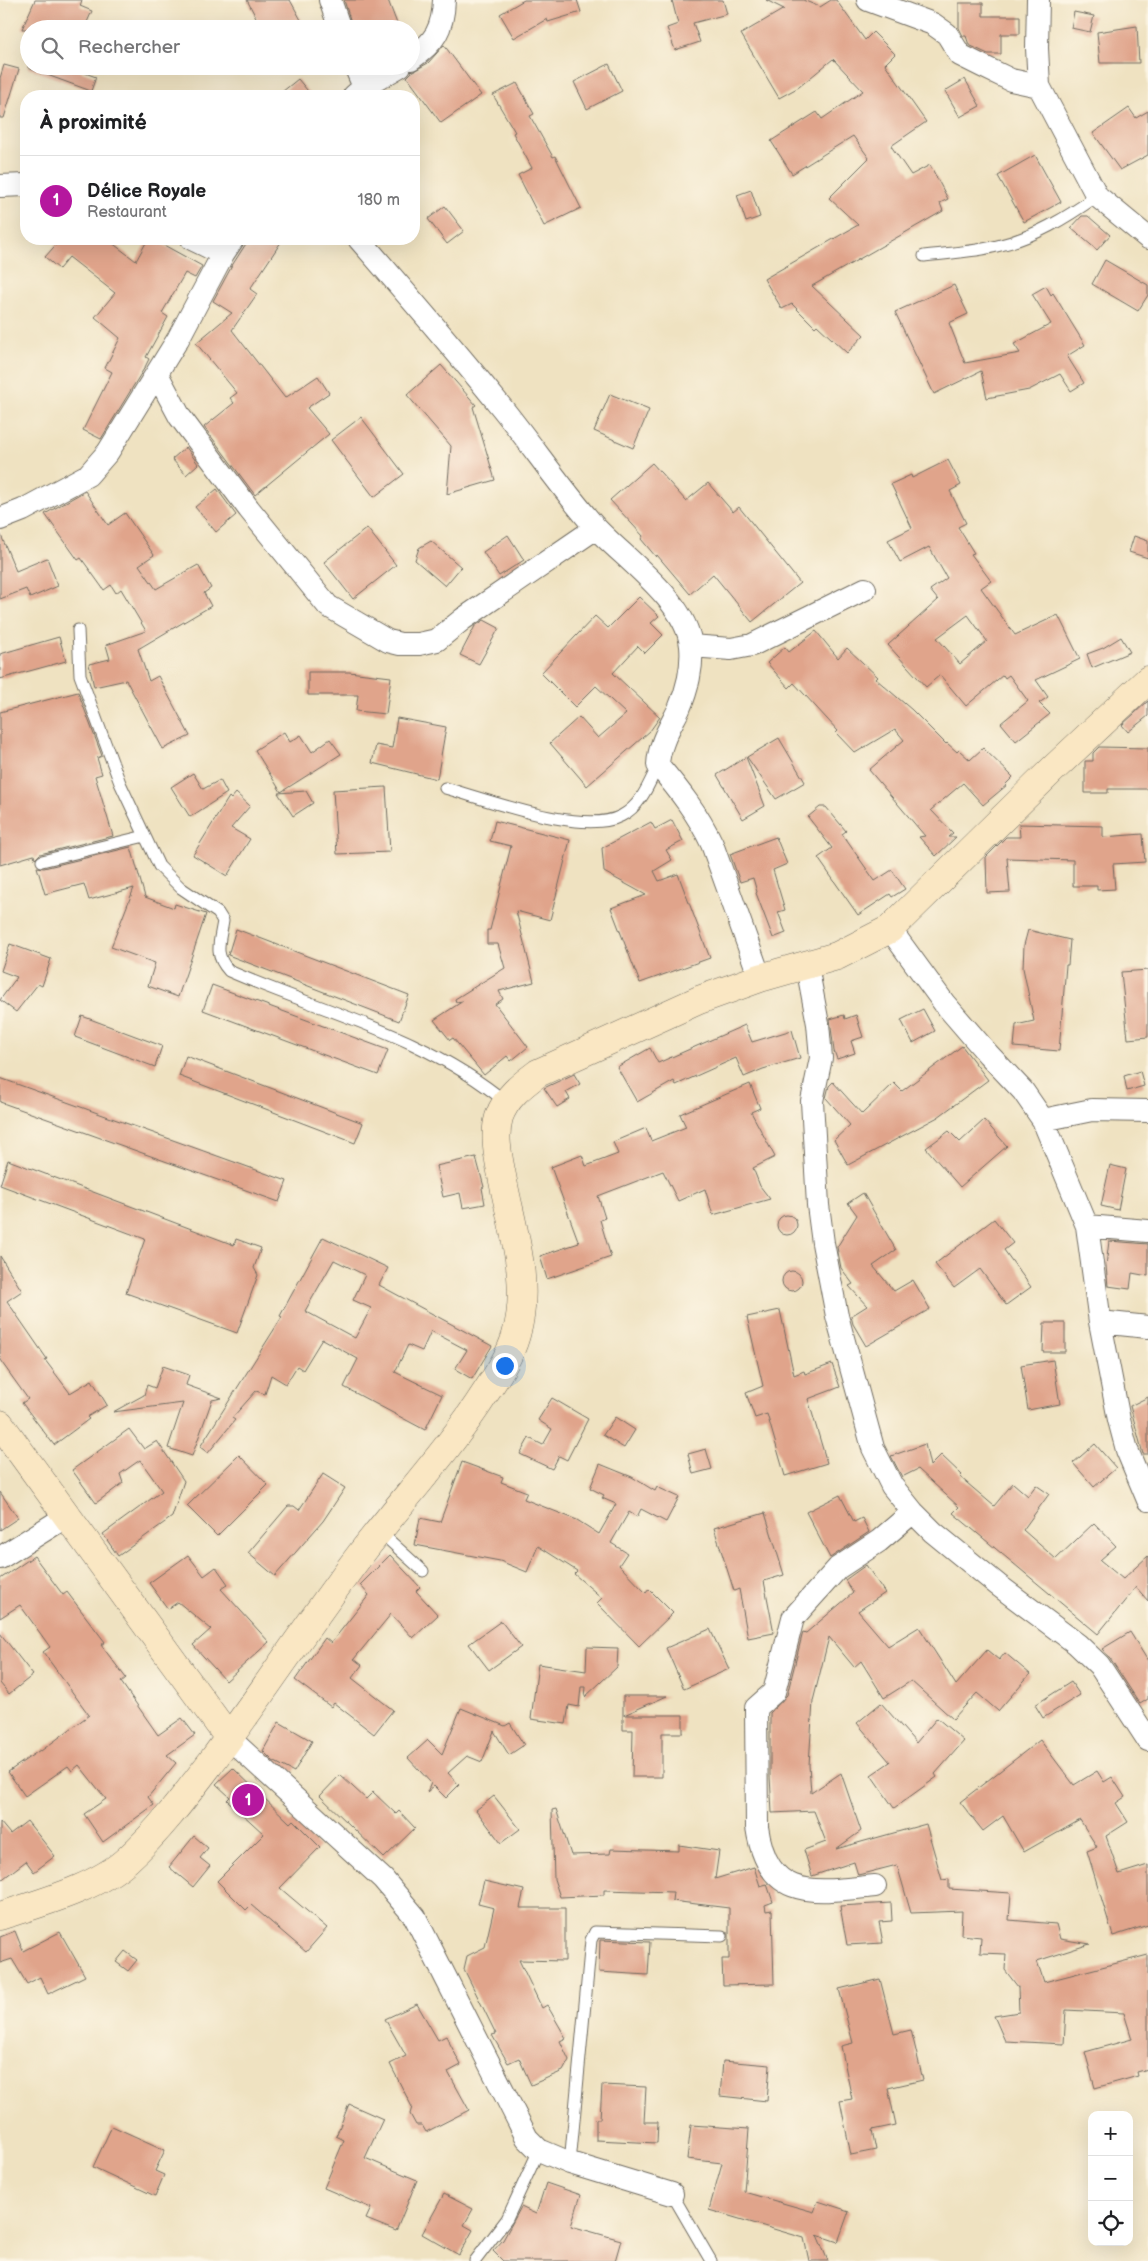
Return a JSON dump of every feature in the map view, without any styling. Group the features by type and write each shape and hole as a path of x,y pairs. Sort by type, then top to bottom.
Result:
{"street":[{"path":"330,0 337,20"},
{"path":"420,52 426,48 438,32 443,14 444,0"},
{"path":"868,0 933,24 946,34 960,56 1011,80 1039,86"},
{"path":"1038,0 1037,48 1039,86 1097,196 1148,238"},
{"path":"356,75 358,90"},
{"path":"361,90 385,75"},
{"path":"0,186 20,185"},
{"path":"364,245 499,403 596,528 674,607 687,627 691,646 691,665 680,706 659,751 658,765 690,804 712,844 760,978"},
{"path":"0,519 23,510 88,475 108,452 157,374 228,246"},
{"path":"157,374 180,417 249,509 328,606 388,641 400,644 418,644 437,640 463,619 596,528"},
{"path":"691,646 731,649 752,646 866,588"},
{"path":"0,1916 78,1888 126,1861 171,1813 229,1738 326,1600 466,1422 506,1360 515,1337 521,1311 522,1288 520,1266 498,1153 496,1132 500,1115 517,1089 538,1073 699,1000 760,978 837,956 890,929 1052,770 1148,680"},
{"path":"890,929 944,1003 1023,1091 1043,1120 1087,1226 1100,1322 1119,1420 1127,1450 1148,1500"},
{"path":"807,966 818,1024 821,1058 812,1101 818,1205 837,1316 872,1448 892,1486 913,1512 933,1532 1077,1644 1099,1665 1148,1740"},
{"path":"1043,1120 1092,1110 1148,1111"},
{"path":"1087,1226 1148,1231"},
{"path":"1100,1322 1148,1327"},
{"path":"0,1424 229,1738 383,1879 415,1917 527,2138 539,2150 570,2163 672,2194"},
{"path":"875,1886 815,1891 794,1887 772,1873 760,1846 757,1827 756,1708 774,1692 793,1618 838,1568 878,1541 913,1512"},
{"path":"0,1558 67,1516"}],"lane":[{"path":"924,256 997,246 1029,236 1061,221 1097,196"},
{"path":"78,630 80,675 120,783 159,866 181,888 218,914 223,921 218,952 220,962 229,971 350,1016 402,1038 452,1063 507,1102"},
{"path":"445,788 553,817 578,822 602,821 620,816 640,801 658,765"},
{"path":"42,861 145,836"},
{"path":"379,1531 422,1571"},
{"path":"570,2163 591,1940 595,1932 722,1936"},
{"path":"476,2261 507,2219 539,2150"},
{"path":"672,2194 711,2261"}],"building":[{"path":"35,0 82,0 80,6 92,11 88,20 26,20"},
{"path":"247,0 290,0 301,20 257,20"},
{"path":"344,0 388,0 396,20 350,20"},
{"path":"524,0 577,0 581,12 548,22 547,19 514,38 500,14"},
{"path":"672,0 723,0 727,14 693,23 700,42 675,50 667,28 678,24"},
{"path":"766,0 803,0 820,7 831,0 836,0 865,40 873,32 895,54 885,64 926,122 891,146 911,175 930,165 948,199 940,203 943,211 812,286 864,335 847,353 817,325 815,327 792,304 782,309 764,279 858,225 829,198 869,158 853,136 792,174 771,141 817,112 822,119 863,91 833,59 799,87 779,98 741,34 784,9"},
{"path":"959,3 983,3 983,16 1020,16 1020,34 1001,34 1001,54 988,54 969,45 966,36 963,36 959,28"},
{"path":"1074,12 1094,16 1090,32 1071,28"},
{"path":"1137,26 1139,63 1100,63 1097,32"},
{"path":"444,45 481,95 441,123 420,95 420,90 417,90 407,77 409,75 420,75 420,68 428,63"},
{"path":"609,64 622,91 587,109 574,82"},
{"path":"4,65 19,69 4,118 0,118 0,78"},
{"path":"47,75 91,75 96,77 91,90"},
{"path":"298,79 307,90 284,90"},
{"path":"965,79 980,106 960,117 945,91"},
{"path":"517,83 534,114 530,116 553,157 555,156 581,208 544,226 518,175 532,168 513,133 515,132 493,95"},
{"path":"1129,108 1136,118 1148,111 1148,155 1120,170 1093,133"},
{"path":"1035,155 1061,202 1024,222 998,176"},
{"path":"751,190 760,217 746,222 737,195"},
{"path":"445,206 464,231 447,244 428,219"},
{"path":"1082,216 1088,216 1110,235 1097,250 1071,228"},
{"path":"56,245 115,245 136,261 145,245 164,245 202,266 195,278 185,273 162,313 168,317 146,357 149,359 145,367 101,439 83,430 112,372 105,368 120,338 95,317 115,293 69,257 59,269 45,257"},
{"path":"245,245 279,245 250,289 257,294 232,330 285,398 318,376 329,393 307,408 329,434 255,495 204,427 234,403 230,398 237,393 196,343 232,313 213,301"},
{"path":"1105,260 1148,285 1148,295 1138,311 1092,284"},
{"path":"954,285 968,314 949,323 965,363 1020,353 1014,344 1051,324 1032,294 1046,286 1051,295 1053,293 1085,345 1067,356 1084,383 1071,391 1060,374 1029,390 987,398 981,371 934,394 895,312"},
{"path":"441,365 476,405 473,407 495,480 447,494 451,446 407,395"},
{"path":"610,394 649,410 633,448 594,431"},
{"path":"361,417 404,474 374,497 331,440"},
{"path":"186,447 198,464 186,475 172,459"},
{"path":"948,460 961,485 950,491 966,523 958,527 974,553 971,554 991,581 981,588 1015,635 1058,615 1080,659 1036,680 1048,697 1039,703 1050,714 1016,741 1001,723 1028,701 1009,675 1005,678 1003,675 966,706 940,675 926,687 888,645 938,600 930,590 947,578 929,547 900,562 888,540 912,528 891,484 911,475 912,478","holes":["968,615 987,641 960,664 937,638"]},
{"path":"652,463 686,501 708,483 733,512 739,507 800,583 752,622 713,574 690,594 657,555 656,557 641,539 643,536 610,500"},
{"path":"217,489 236,515 216,532 195,507"},
{"path":"85,491 108,525 125,513 154,555 139,565 156,589 198,565 211,588 204,593 211,606 138,649 149,681 158,676 190,736 163,749 126,680 94,687 89,664 110,659 106,645 146,631 121,589 116,593 111,585 104,590 81,558 78,560 45,514"},
{"path":"367,528 396,565 353,599 324,562"},
{"path":"0,533 16,571 47,558 58,586 30,598 26,589 0,599"},
{"path":"508,535 524,560 499,576 483,552"},
{"path":"1134,536 1148,541 1148,558 1129,552"},
{"path":"431,541 461,567 445,586 415,560 419,548"},
{"path":"639,597 659,616 651,623 663,635 645,653 638,646 613,673 660,717 650,731 587,786 550,743 579,717 598,738 626,714 596,686 575,707 541,673 595,616 608,628"},
{"path":"484,620 499,628 479,664 460,655 475,626"},
{"path":"816,631 838,658 847,648 878,677 876,679 912,710 946,744 957,752 959,750 970,760 983,748 1013,777 1007,785 983,805 963,783 931,810 953,833 948,837 956,837 936,856 919,837 925,836 869,770 904,740 895,729 855,753 836,733 838,731 794,683 789,688 767,663 785,647 789,652"},
{"path":"59,637 66,661 0,679 0,654"},
{"path":"1121,637 1130,652 1092,668 1087,654 1103,648"},
{"path":"308,672 349,672 391,677 386,714 356,711 358,695 308,695"},
{"path":"78,692 102,756 97,758 102,774 95,776 113,836 40,854 35,859 34,855 0,865 0,712"},
{"path":"1148,701 1148,716 1128,732 1122,725"},
{"path":"397,718 446,727 437,779 372,763 376,745 392,748"},
{"path":"284,732 290,742 301,735 312,752 330,739 341,754 281,792 255,750"},
{"path":"779,738 805,782 776,799 747,757"},
{"path":"1099,747 1148,748 1148,789 1108,789 1108,793 1085,793 1085,761 1093,761 1093,753"},
{"path":"746,757 765,806 743,819 717,775"},
{"path":"193,773 203,789 220,780 227,793 190,817 171,787"},
{"path":"386,787 390,852 337,854 333,790"},
{"path":"306,791 313,803 293,816 278,793"},
{"path":"236,793 250,806 231,828 250,839 227,876 193,855 229,797 231,799"},
{"path":"820,807 826,807 846,831 842,834 875,881 892,870 905,889 892,897 890,894 858,915 818,858 832,848 808,817"},
{"path":"672,820 683,841 666,850 672,860 654,871 659,881 678,874 710,958 640,983 611,908 646,895 604,872 602,848 651,822 655,829"},
{"path":"495,821 570,840 550,920 516,911 534,982 499,991 503,999 495,1004 528,1047 511,1061 507,1056 484,1075 453,1038 450,1040 434,1020 463,1001 456,1002 455,999 505,968 498,944 487,944 487,930 490,930 511,846 490,841"},
{"path":"1019,824 1103,826 1103,837 1143,834 1145,862 1113,864 1115,889 1097,890 1097,886 1073,886 1073,860 1007,858 1010,892 987,893 986,857 1006,837 1020,837"},
{"path":"776,837 787,864 773,870 785,910 778,912 786,933 773,938 756,893 753,878 740,882 730,854"},
{"path":"131,847 145,897 174,908 175,904 206,914 178,997 148,986 155,963 111,947 134,888 89,900 84,884 45,894 37,867 44,868"},
{"path":"236,929 409,995 399,1021 228,955"},
{"path":"1028,930 1070,940 1068,965 1066,965 1059,1051 1014,1047 1016,1025 1034,1021 1023,968 1024,945"},
{"path":"10,944 51,959 42,986 38,984 16,1012 0,1000 17,977 1,971"},
{"path":"1148,970 1148,1037 1128,1039 1121,972"},
{"path":"212,985 388,1050 378,1075 203,1010"},
{"path":"923,1009 935,1031 913,1043 901,1020"},
{"path":"844,1015 845,1019 856,1015 863,1037 851,1041 855,1053 837,1059 834,1051 830,1019"},
{"path":"82,1016 162,1046 155,1067 75,1037"},
{"path":"745,1025 752,1042 792,1030 800,1058 744,1077 736,1058 676,1085 674,1081 637,1102 617,1067 650,1048 658,1063"},
{"path":"962,1046 988,1080 938,1117 848,1165 834,1140 850,1125 826,1098 829,1086 833,1082 862,1114 894,1083 902,1091"},
{"path":"186,1056 363,1123 355,1143 179,1076"},
{"path":"1140,1071 1144,1086 1127,1091 1124,1076"},
{"path":"574,1074 580,1084 566,1092 570,1099 557,1107 544,1088"},
{"path":"0,1078 287,1181 279,1202 0,1102"},
{"path":"750,1084 760,1108 751,1112 775,1157 753,1168 760,1186 770,1199 713,1215 705,1189 678,1201 663,1171 598,1196 605,1218 600,1220 611,1257 547,1279 540,1256 579,1243 551,1167 582,1155 586,1166 618,1154 613,1142 646,1128 651,1141 686,1127 680,1114"},
{"path":"984,1120 1007,1146 960,1187 926,1148 949,1131 960,1142"},
{"path":"476,1157 484,1187 482,1188 485,1204 463,1208 460,1193 443,1197 436,1166"},
{"path":"8,1160 234,1245 236,1239 261,1248 254,1268 258,1275 237,1333 126,1293 145,1239 0,1185"},
{"path":"1110,1165 1126,1169 1118,1210 1101,1206"},
{"path":"863,1193 896,1250 873,1266 894,1291 913,1280 930,1309 866,1346 853,1324 851,1316 867,1306 849,1286 853,1284 841,1268 837,1247 857,1215 848,1203"},
{"path":"783,1215 791,1215 797,1221 797,1229 791,1235 783,1235 777,1229 777,1221"},
{"path":"994,1219 1013,1243 1004,1250 1031,1287 1006,1305 980,1269 954,1288 935,1264"},
{"path":"323,1237 388,1268 379,1285 492,1346 472,1379 455,1369 467,1350 431,1331 422,1351 408,1345 395,1372 442,1395 425,1430 344,1387 358,1359 322,1339 303,1370 297,1366 286,1384 271,1375 265,1394 256,1391 232,1418 235,1420 208,1453 200,1447 282,1317 280,1316","holes":["334,1260 365,1275 353,1300 371,1308 355,1338 305,1311"]},
{"path":"1109,1241 1148,1244 1148,1276 1132,1273 1130,1289 1108,1286 1106,1266"},
{"path":"0,1256 22,1291 7,1301 47,1359 45,1360 70,1393 92,1380 107,1405 87,1417 89,1419 54,1445 22,1403 28,1399 0,1360"},
{"path":"792,1271 799,1274 802,1281 799,1288 792,1291 785,1288 782,1281 785,1274"},
{"path":"780,1310 794,1375 804,1371 805,1374 832,1364 840,1387 808,1399 827,1463 785,1476 767,1414 755,1418 746,1393 763,1386 747,1317"},
{"path":"1044,1323 1065,1323 1065,1352 1043,1352"},
{"path":"1053,1360 1060,1404 1028,1410 1021,1365"},
{"path":"163,1366 189,1375 186,1385 222,1398 212,1400 192,1456 168,1448 183,1403 113,1412 144,1395 147,1385 155,1388"},
{"path":"1148,1397 1148,1454 1143,1454 1130,1406"},
{"path":"552,1398 588,1419 567,1460 559,1456 552,1469 520,1454 529,1438 543,1445 552,1429 538,1420"},
{"path":"615,1417 635,1430 624,1448 603,1435"},
{"path":"129,1429 144,1449 157,1441 184,1481 172,1517 118,1556 103,1534 162,1491 140,1460 120,1474 123,1483 96,1503 72,1470"},
{"path":"925,1444 930,1466 941,1455 962,1475 960,1477 994,1506 1013,1483 1028,1496 1036,1485 1049,1494 1023,1530 1056,1559 1094,1523 1116,1546 1100,1560 1123,1579 1148,1556 1148,1601 1136,1587 1098,1634 953,1513 959,1507 918,1469 902,1477 891,1456"},
{"path":"1095,1444 1116,1468 1094,1487 1073,1463"},
{"path":"706,1449 712,1469 693,1474 688,1454"},
{"path":"239,1455 268,1485 217,1536 187,1506"},
{"path":"462,1462 503,1477 501,1482 527,1492 524,1499 577,1520 599,1534 616,1504 602,1498 604,1495 590,1488 600,1464 632,1477 655,1491 657,1487 679,1497 666,1522 641,1509 637,1517 629,1512 611,1543 627,1553 619,1565 646,1593 649,1589 673,1613 639,1646 597,1603 602,1598 574,1574 577,1571 538,1546 527,1572 500,1561 415,1545 420,1518 440,1522"},
{"path":"323,1474 345,1488 323,1521 275,1576 248,1553 288,1506 294,1506 299,1510"},
{"path":"0,1492 18,1518 0,1530"},
{"path":"840,1495 854,1522 862,1518 869,1532 830,1558 806,1512"},
{"path":"765,1513 784,1575 764,1581 774,1633 748,1638 739,1589 734,1591 714,1528"},
{"path":"188,1555 204,1576 216,1567 228,1584 221,1589 269,1642 226,1681 193,1645 211,1629 178,1602 168,1609 149,1583"},
{"path":"390,1555 420,1587 416,1591 438,1615 413,1638 391,1614 354,1659 362,1665 352,1678 393,1710 374,1734 334,1703 331,1707 295,1680 325,1638 331,1643 369,1595 360,1585"},
{"path":"34,1556 63,1595 67,1592 105,1642 101,1645 126,1678 121,1682 158,1735 182,1718 195,1735 167,1755 176,1763 148,1797 154,1805 103,1842 84,1814 106,1799 79,1765 72,1771 68,1766 25,1796 8,1772 41,1751 89,1715 43,1652 50,1647 20,1605 0,1618 0,1579"},
{"path":"866,1565 885,1593 858,1611 888,1646 919,1627 956,1685 987,1650 999,1660 1005,1653 1030,1674 998,1711 977,1693 953,1719 911,1681 884,1698 861,1661 854,1667 829,1637 813,1701 809,1765 811,1793 841,1773 861,1831 836,1849 926,1824 942,1880 949,1879 949,1889 1011,1893 1009,1920 1056,1924 1060,1939 1090,1944 1037,1961 1044,1982 1148,1955 1148,2069 1137,2072 1138,2076 1095,2088 1085,2052 1132,2039 1124,2013 1066,2010 1064,2044 1005,2041 994,2016 1019,2012 1018,1987 1005,1970 1006,1954 980,1953 981,1937 961,1935 962,1911 911,1913 897,1865 858,1875 854,1862 812,1876 804,1850 826,1842 814,1811 772,1813 770,1713 787,1695 803,1632 806,1633 853,1593 845,1580"},
{"path":"501,1621 521,1647 489,1670 469,1644"},
{"path":"710,1629 729,1669 684,1689 666,1648"},
{"path":"1130,1632 1148,1661 1148,1699 1140,1704 1102,1649"},
{"path":"0,1633 33,1675 9,1694 0,1683"},
{"path":"587,1647 618,1648 617,1667 585,1697 586,1687 581,1687 579,1707 569,1705 566,1724 531,1719 538,1664 586,1671"},
{"path":"1071,1682 1080,1695 1043,1718 1035,1705"},
{"path":"623,1696 667,1696 624,1715 683,1715 683,1733 662,1733 662,1777 632,1777 633,1730 623,1730"},
{"path":"881,1703 916,1743 937,1718 964,1741 935,1774 937,1777 894,1808 871,1775 890,1762 857,1723"},
{"path":"461,1708 505,1726 510,1723 524,1745 509,1755 494,1731 482,1762 467,1756 448,1773 459,1785 446,1798 434,1786 427,1792 431,1783 408,1758 428,1740 442,1754"},
{"path":"279,1722 312,1741 294,1772 273,1761 263,1751"},
{"path":"1040,1740 1074,1785 1097,1771 1104,1782 1112,1777 1125,1797 1116,1803 1128,1822 1106,1836 1119,1874 1148,1865 1148,1925 1113,1936 1087,1851 1097,1847 1080,1820 1024,1852 1003,1816 983,1831 960,1802"},
{"path":"233,1768 290,1823 293,1820 320,1847 280,1888 327,1928 306,1952 251,1905 246,1910 217,1881 264,1834 227,1800 230,1797 216,1784"},
{"path":"340,1775 366,1799 373,1792 396,1814 399,1811 415,1828 384,1858 320,1796"},
{"path":"494,1796 520,1829 501,1843 476,1810"},
{"path":"556,1809 571,1855 610,1854 611,1849 679,1851 679,1845 719,1851 715,1879 754,1867 760,1886 767,1884 773,1902 765,1905 766,1911 772,1910 774,1984 723,1985 722,1959 729,1959 729,1908 672,1901 673,1892 604,1890 604,1895 560,1897 554,1879 552,1810"},
{"path":"27,1821 55,1856 34,1872 26,1861 0,1881 0,1822 10,1834"},
{"path":"194,1836 208,1848 200,1858 210,1866 193,1887 169,1867"},
{"path":"484,1881 524,1890 520,1908 565,1908 565,1961 519,1960 542,2008 547,2005 566,2038 560,2041 569,2060 563,2071 531,2085 519,2058 508,2063 492,2035 496,2034 464,1969 467,1956 485,1947 494,1908 478,1904"},
{"path":"891,1903 892,1921 879,1922 883,1943 847,1945 840,1906"},
{"path":"15,1931 23,1951 60,1932 85,1976 48,1994 40,1977 27,1984 12,1959 0,1963 0,1937"},
{"path":"600,1940 650,1942 648,1975 599,1972"},
{"path":"125,1951 137,1960 128,1971 116,1962"},
{"path":"880,1979 894,2034 911,2030 923,2080 888,2088 896,2125 872,2130 876,2150 851,2155 840,2101 852,2099 841,2046 853,2043 839,1989"},
{"path":"417,2004 438,2040 446,2036 461,2065 448,2072 469,2110 426,2132 422,2125 416,2125 410,2114 412,2107 390,2064 406,2056 385,2019"},
{"path":"723,2061 770,2065 767,2101 720,2096"},
{"path":"602,2085 646,2087 644,2122 658,2122 657,2143 596,2140 596,2119 600,2119"},
{"path":"349,2104 383,2119 365,2158 417,2180 396,2231 366,2219 371,2208 324,2188 344,2140 336,2136"},
{"path":"691,2125 749,2129 744,2192 814,2212 818,2201 849,2211 838,2242 817,2235 828,2261 809,2261 804,2238 709,2210 722,2163 687,2159"},
{"path":"112,2126 165,2150 155,2171 164,2175 155,2196 93,2167"},
{"path":"546,2183 581,2195 571,2226 621,2240 615,2261 503,2261 493,2251 503,2240 521,2207 536,2214"},
{"path":"444,2194 473,2209 464,2225 473,2230 459,2255 422,2234"}],"place":[{"name":"Délice Royale","path":"248,1800"}]}
